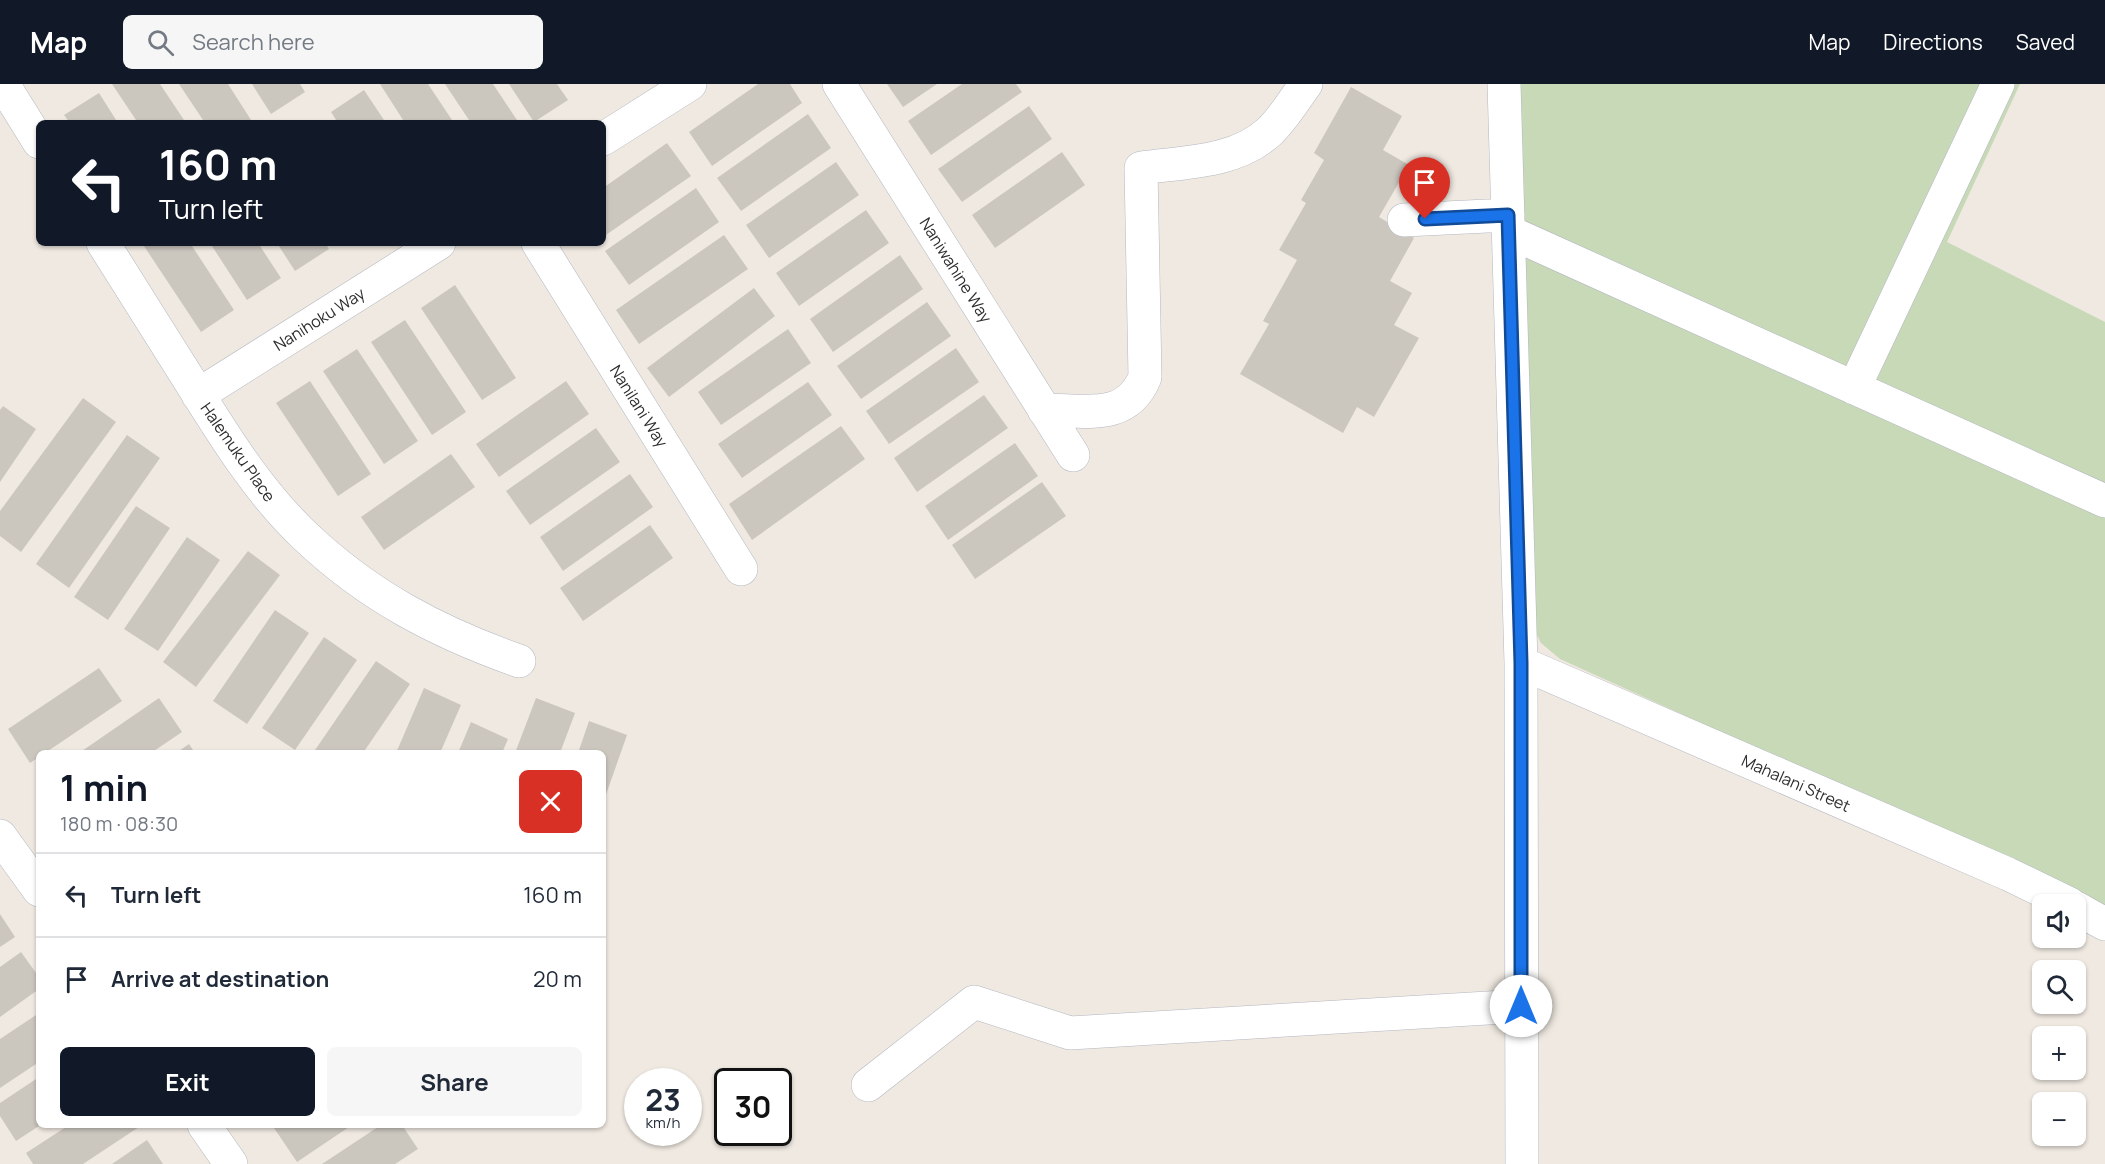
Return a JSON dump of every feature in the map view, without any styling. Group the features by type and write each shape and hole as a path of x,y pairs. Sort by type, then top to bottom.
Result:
{"street":[{"path":"606,137 690,84"},
{"name":"Naniwahine Way","path":"839,84 1073,455"},
{"path":"1044,410 1110,410 1132,400 1143,383 1146,364 1141,168 1213,158 1233,153 1252,144 1269,132 1306,84"},
{"path":"1504,84 1521,663 1522,1164"},
{"path":"1854,388 1998,84"},
{"path":"11,87 36,136"},
{"path":"1404,220 1508,224 1854,388 2105,501"},
{"name":"Halemuku Place","path":"105,246 245,467 276,506 304,535 342,568 383,598 426,623 472,644 519,661"},
{"name":"Nanihoku Way","path":"198,395 434,246"},
{"name":"Nanilani Way","path":"540,246 741,569"},
{"name":"Mahalani Street","path":"1521,663 2049,894"},
{"path":"0,836 36,886"},
{"path":"2086,914 2105,924"},
{"path":"868,1085 974,1002 1070,1033 1521,1006"},
{"path":"206,1128 231,1164"}],"green space":[{"path":"1517,84 2020,84 1947,242 2105,322 2105,909 2086,900 2086,894 2073,894 1560,659 1541,643 1536,633"}],"building":[{"path":"112,84 160,84 184,120 136,120"},
{"path":"179,84 228,84 251,120 203,120"},
{"path":"252,84 300,84 305,92 271,114"},
{"path":"380,84 428,84 452,120 403,120"},
{"path":"445,84 493,84 517,120 469,120"},
{"path":"509,84 557,84 568,100 537,120 533,120"},
{"path":"758,84 790,84 802,103 712,166 689,132"},
{"path":"887,84 937,84 903,107"},
{"path":"962,84 1016,84 1022,92 931,155 908,121"},
{"path":"1351,87 1402,116 1383,150 1409,165 1379,217 1414,238 1390,281 1412,293 1394,325 1419,338 1374,417 1357,407 1343,433 1240,374 1269,324 1263,321 1297,260 1279,250 1306,203 1301,200 1324,160 1314,153"},
{"path":"364,90 384,120 336,120 331,112"},
{"path":"99,93 116,120 68,120 64,115"},
{"path":"1029,106 1052,139 962,202 938,169"},
{"path":"808,114 831,148 741,211 717,178"},
{"path":"667,143 691,176 606,235 606,186"},
{"path":"1062,152 1085,185 995,248 972,215"},
{"path":"836,162 859,195 769,258 746,225"},
{"path":"696,188 719,222 629,285 605,251"},
{"path":"866,210 889,243 799,306 776,273"},
{"path":"724,235 748,269 639,344 616,310"},
{"path":"144,246 192,246 234,310 201,332"},
{"path":"212,246 260,246 281,278 247,300"},
{"path":"279,246 327,246 329,249 295,271"},
{"path":"900,255 923,289 833,352 810,319"},
{"path":"455,285 516,378 482,400 421,308"},
{"path":"754,288 775,316 669,397 647,368"},
{"path":"927,302 951,336 861,399 837,366"},
{"path":"405,320 466,412 432,435 371,342"},
{"path":"788,329 811,363 721,425 698,392"},
{"path":"956,348 979,382 889,444 866,411"},
{"path":"357,349 418,441 384,464 323,371"},
{"path":"310,381 371,474 338,496 276,403"},
{"path":"566,381 589,414 499,477 476,444"},
{"path":"808,382 832,415 742,478 718,444"},
{"path":"984,395 1008,428 917,492 894,458"},
{"path":"83,398 116,422 21,552 0,536 0,511"},
{"path":"3,406 36,429 0,482 0,410"},
{"path":"841,426 865,459 752,540 729,504"},
{"path":"596,428 620,462 530,525 506,491"},
{"path":"127,435 160,458 69,588 36,564"},
{"path":"1015,443 1038,476 948,540 925,506"},
{"path":"451,454 475,487 384,550 361,517"},
{"path":"630,474 653,507 563,571 540,537"},
{"path":"1042,482 1066,516 975,579 952,545"},
{"path":"136,506 170,528 108,620 74,597"},
{"path":"650,525 673,558 583,621 560,588"},
{"path":"187,537 220,560 158,651 124,629"},
{"path":"248,551 280,575 196,687 163,662"},
{"path":"275,610 309,633 247,724 213,701"},
{"path":"324,637 357,660 295,750 262,728"},
{"path":"376,661 410,684 365,750 315,750"},
{"path":"99,668 122,701 49,750 36,750 36,759 30,763 8,729"},
{"path":"424,688 461,705 441,750 397,750"},
{"path":"159,698 182,732 155,750 83,750"},
{"path":"536,698 575,713 561,750 516,750"},
{"path":"589,721 627,735 606,794 606,750 579,750"},
{"path":"471,722 508,739 503,750 459,750"},
{"path":"189,744 193,750 180,750"},
{"path":"0,914 15,937 0,947"},
{"path":"21,952 36,973 36,991 0,1017 0,967"},
{"path":"36,1015 36,1064 0,1088 0,1039"},
{"path":"36,1079 36,1128 16,1141 0,1116 0,1103"},
{"path":"64,1128 137,1128 83,1164 33,1164 26,1153"},
{"path":"274,1128 348,1128 297,1162"},
{"path":"376,1128 404,1128 418,1149 395,1164 322,1164"},
{"path":"147,1140 163,1164 112,1164"}],"route":[{"path":"1425,219 1508,215 1521,663 1521,1006"}]}
